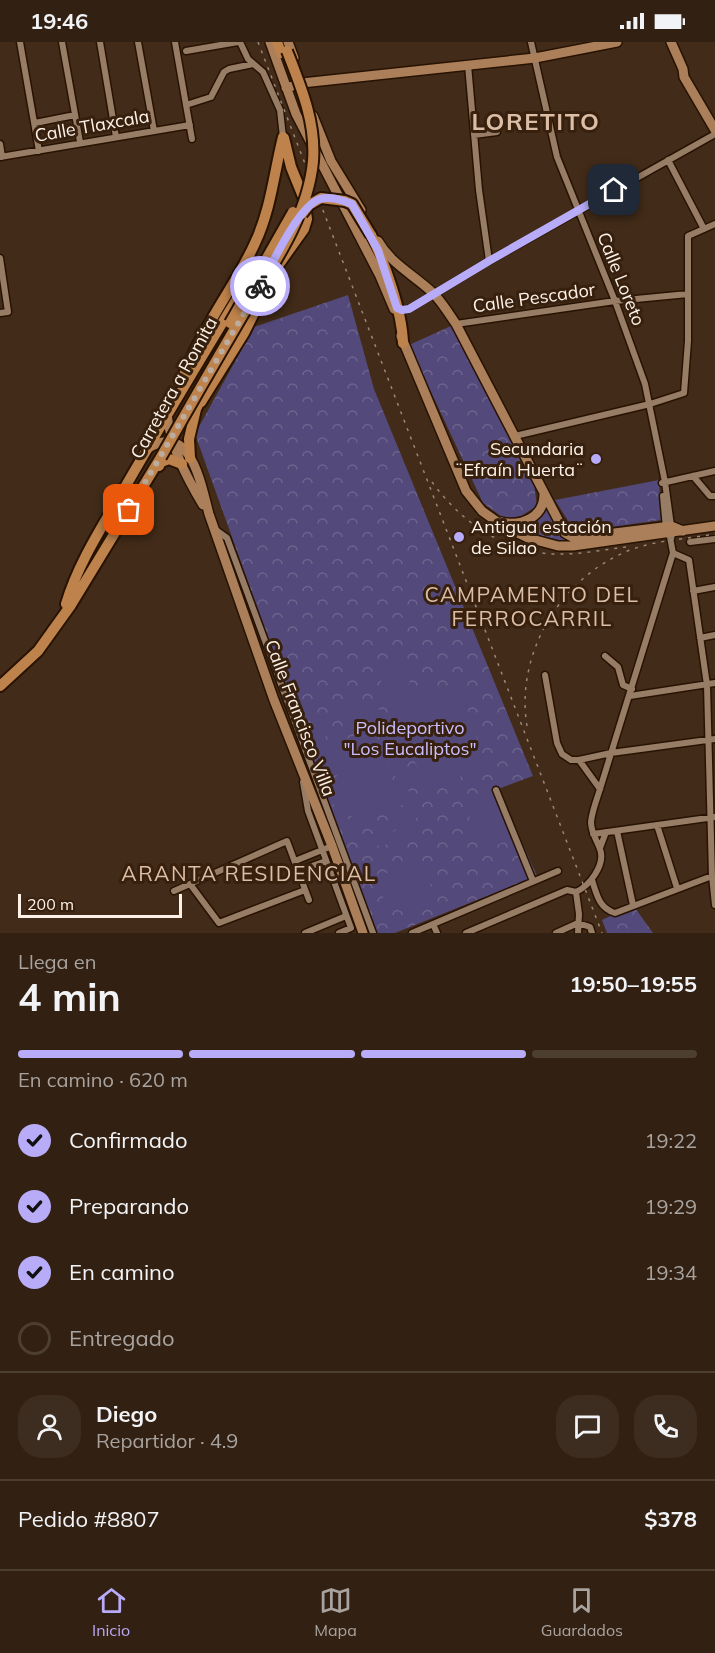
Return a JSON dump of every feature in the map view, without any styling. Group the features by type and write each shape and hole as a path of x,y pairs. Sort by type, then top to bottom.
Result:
{"main road":[{"path":"277,42 285,47"},
{"name":"Carretera a Romita","path":"155,454 275,260 293,226 310,177 313,148 306,102 285,47"},
{"name":"Carretera a Romita","path":"0,686 38,651 69,604 296,206 305,174 307,155 304,117 285,47"},
{"path":"176,400 179,408 183,410 189,411 199,405 244,333 277,267 304,229 307,219 304,199 291,167 284,137"},
{"path":"155,454 167,414 203,335 241,272 261,229 272,195 277,160 284,137"},
{"path":"293,226 309,205 321,198 352,204 378,250 403,328 403,343"},
{"path":"69,604 85,592 161,462 169,459 186,461 189,439 205,390 257,300 275,260"},
{"path":"167,414 238,297 256,276"},
{"name":"Carretera a Romita","path":"0,679 41,641 69,604"}],"street":[{"path":"20,42 39,151"},
{"path":"62,42 80,142"},
{"path":"100,42 116,136"},
{"path":"138,42 154,130"},
{"path":"175,42 192,139"},
{"path":"186,51 239,42 246,56 263,72 280,110 284,137"},
{"path":"270,42 296,114 368,234 394,308 403,343 460,480 473,501 490,518 503,526 544,544 715,526"},
{"name":"Calle Loreto","path":"531,42 557,157 615,301 650,404 673,553"},
{"path":"286,88 302,83 535,58 617,42"},
{"path":"671,42 683,69 715,118"},
{"path":"285,47 302,83 327,164 368,234 397,265 435,295 456,324 565,533 573,542"},
{"path":"186,105 211,97 220,75 229,69 253,63"},
{"path":"468,65 479,190 489,261"},
{"path":"683,69 684,77 715,130"},
{"path":"296,114 311,111"},
{"path":"35,123 75,115"},
{"name":"Calle Tlaxcala","path":"1,157 190,125"},
{"path":"474,135 496,132"},
{"path":"397,308 409,309 435,295 489,261 715,134"},
{"path":"0,144 1,157"},
{"path":"668,160 704,229"},
{"path":"515,436 650,404 684,393 688,341 688,237 715,224"},
{"path":"0,258 8,312 0,313"},
{"name":"Calle Pescador","path":"456,324 615,301 688,294"},
{"name":"Calle Francisco Villa","path":"167,414 174,442 186,461 209,514 274,700 332,846 351,918 363,933"},
{"path":"155,454 161,442 174,442"},
{"path":"663,481 715,471"},
{"path":"693,477 710,496 715,496"},
{"path":"490,518 512,524 529,519 538,514 543,506 543,490"},
{"path":"214,528 226,538 373,933"},
{"path":"690,542 715,539"},
{"path":"466,933 567,890 576,892 592,880 601,855 591,823 673,553 688,560 706,685 712,762 714,902"},
{"path":"693,591 715,587"},
{"path":"700,638 715,635"},
{"path":"605,656 618,667 623,685 631,692 715,683"},
{"path":"544,675 556,743 562,754 571,759 579,760 611,753 711,740"},
{"path":"579,760 600,789"},
{"path":"302,770 308,811 351,918 351,928 339,933"},
{"path":"496,790 533,881"},
{"path":"593,834 713,817"},
{"path":"657,825 677,888"},
{"path":"617,831 633,905"},
{"path":"600,848 606,832"},
{"path":"174,891 287,841 309,900"},
{"path":"295,861 332,846"},
{"path":"298,871 327,861"},
{"path":"412,933 558,871"},
{"path":"592,880 600,905 607,911 615,913 623,912 633,905 713,872"},
{"path":"190,884 219,923 305,890"},
{"path":"576,892 579,914 578,933"},
{"path":"305,933 351,918"},
{"path":"556,933 578,923 590,927 592,933"},
{"path":"433,924 437,933"}],"green space":[{"name":"Polideportivo \"Los Eucaliptos\"","path":"348,295 374,389 533,776 498,789 537,876 395,933 374,933 195,434 254,327"},
{"path":"451,326 534,484 537,506 521,516 505,519 483,503 409,345"},
{"path":"659,480 661,520 575,532 555,500"},
{"path":"548,504 567,542 544,540 519,529 537,522"},
{"path":"391,655 416,664 402,703 376,695"},
{"path":"444,689 462,692 486,766 426,791 396,711 431,691"},
{"path":"359,705 373,711 379,709 418,817 412,820 403,836 385,845 376,846 357,841 345,831 337,816 316,756 316,731 320,723 332,712","holes":["350,714 365,716 378,729 405,803 404,816 399,826 382,837 365,835 351,824 324,749 327,731 334,722"]},
{"path":"374,729 402,805 354,823 326,746"},
{"path":"495,795 512,839 484,850 465,807"},
{"path":"415,864 417,866 422,864 431,887 434,885 435,892 428,895 429,900 399,911 395,903 386,905 377,880 384,877 384,874"},
{"path":"633,905 653,933 607,933 602,920"}],"railway":[{"path":"258,42 602,933"},
{"path":"432,482 456,510 470,522 484,532 517,547 552,554 626,547"},
{"path":"527,726 525,699 528,672 536,645 548,621 564,598 605,562 630,550 661,542 715,534"}],"way so far":[{"path":"129,510 260,286"}],"place":[{"name":"Secundaria ¨Efraín Huerta¨","path":"596,459"},
{"name":"Antigua estación de Silao","path":"459,537"}],"district":[{"name":"LORETITO","path":"536,122"},
{"name":"CAMPAMENTO DEL FERROCARRIL","path":"532,607"},
{"name":"ARANTA RESIDENCIAL","path":"249,874"}],"route":[{"path":"260,286 293,226 309,205 321,198 352,204 371,235 397,308 402,310 409,309 435,295 489,261 614,190"}]}
